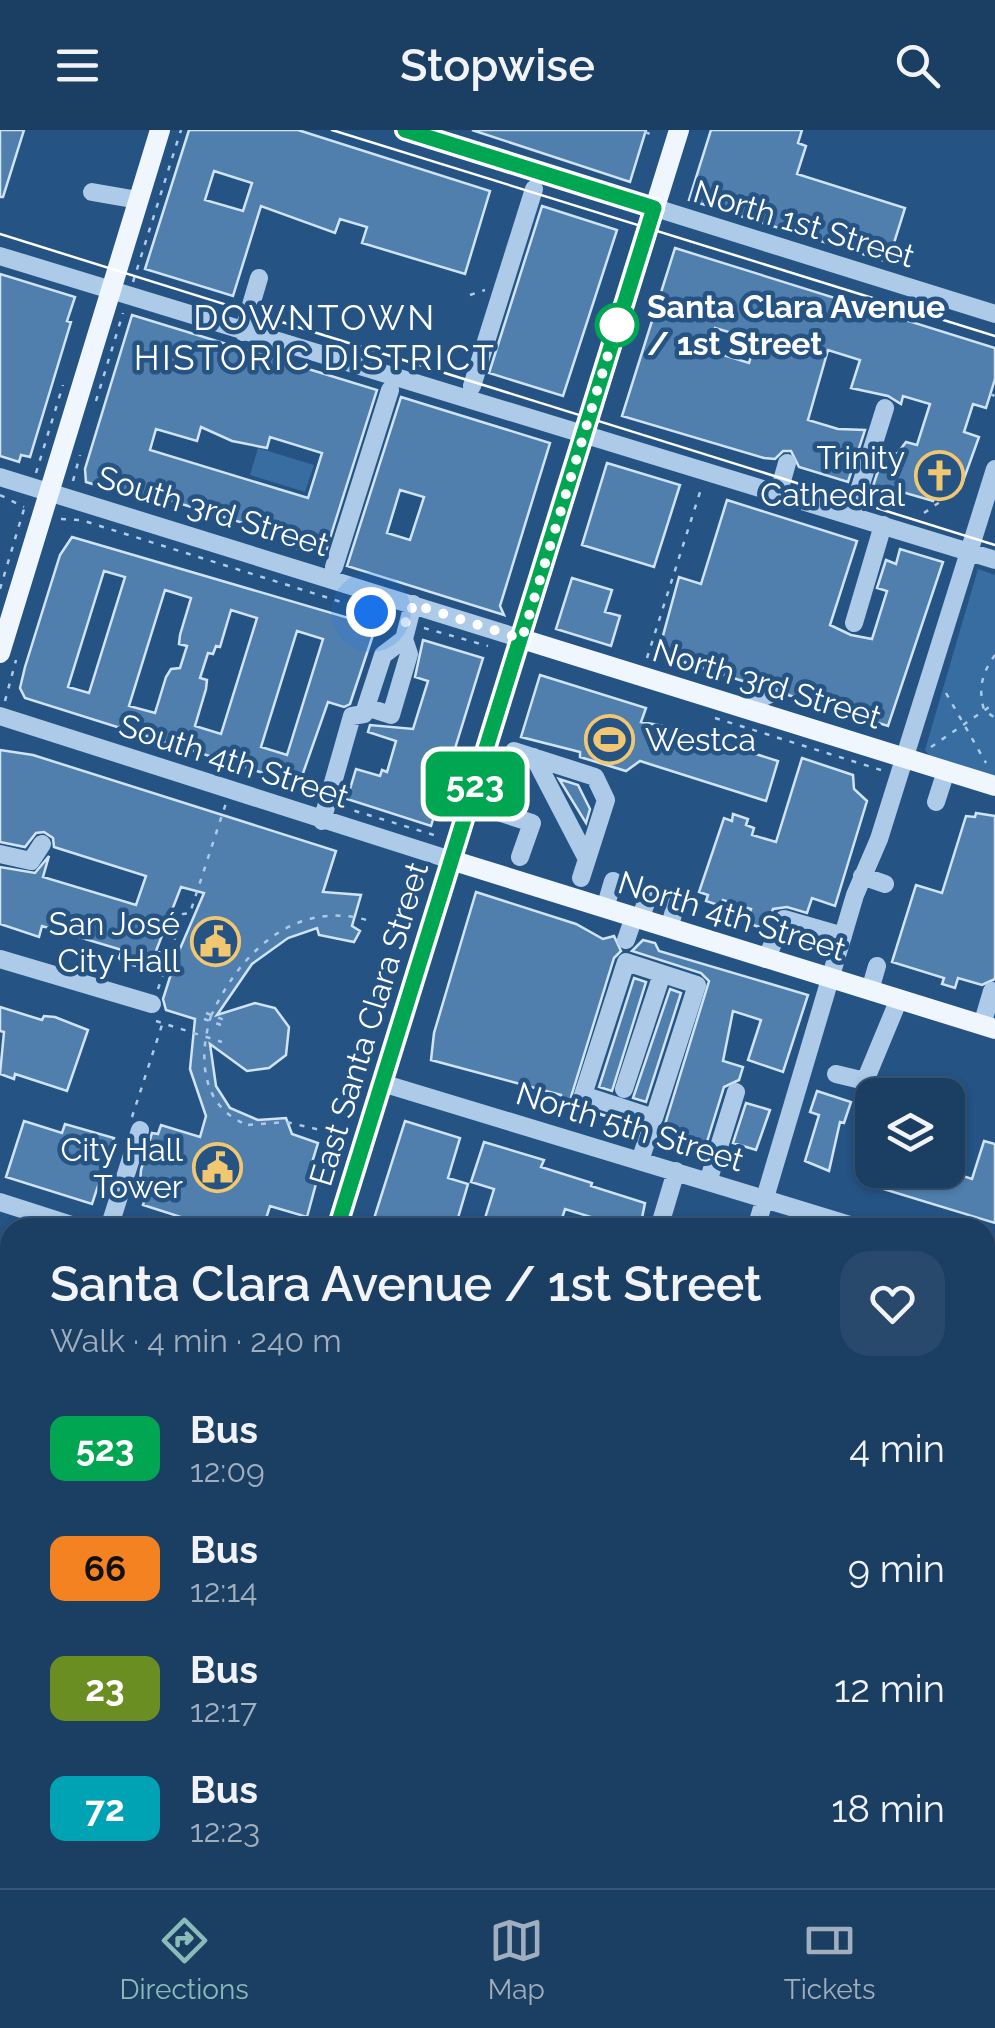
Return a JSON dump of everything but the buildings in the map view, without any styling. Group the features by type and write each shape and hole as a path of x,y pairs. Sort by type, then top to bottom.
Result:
{"main road":[{"path":"0,653 160,130"},
{"name":"East Santa Clara Street","path":"341,1218 679,130"},
{"name":"North 3rd Street","path":"522,639 995,786"},
{"name":"North 4th Street","path":"451,860 988,1027"}],"street":[{"name":"North 1st Street","path":"406,130 431,134 995,314"},
{"path":"94,186 140,194"},
{"path":"472,386 534,189"},
{"path":"0,256 995,560"},
{"path":"243,332 259,278"},
{"path":"334,567 390,390"},
{"path":"851,516 884,408"},
{"path":"778,494 787,463"},
{"path":"759,1218 862,876 883,854 905,759 995,469"},
{"name":"South 3rd Street","path":"0,478 408,622 522,639"},
{"path":"854,623 883,525"},
{"path":"366,707 391,715 410,654 408,622"},
{"path":"322,821 352,716 364,714 383,655 408,622"},
{"path":"742,708 779,692 796,725"},
{"name":"South 4th Street","path":"3,708 229,792 451,860"},
{"path":"514,750 595,778 606,800 582,878"},
{"path":"534,757 587,859"},
{"path":"936,802 946,771"},
{"path":"495,811 532,822 560,808"},
{"path":"520,858 532,822"},
{"path":"0,854 30,861 42,844"},
{"path":"862,876 885,884"},
{"path":"604,908 613,881"},
{"path":"626,940 650,892"},
{"path":"669,928 677,900"},
{"path":"766,959 784,918 844,936"},
{"path":"0,958 154,1013"},
{"path":"626,962 662,974 698,985 654,1118 583,1095 626,962"},
{"path":"870,990 876,966"},
{"path":"624,1088 662,974"},
{"path":"988,1027 992,991"},
{"path":"836,1074 865,1081 899,999"},
{"name":"North 5th Street","path":"382,1083 827,1218"},
{"path":"708,1182 736,1092"},
{"path":"112,1218 140,1130"},
{"path":"640,1161 650,1130"},
{"path":"663,1218 676,1171"},
{"path":"0,1202 50,1218"}],"path":[{"path":"135,277 181,130"},
{"path":"646,663 701,488"},
{"path":"924,514 960,488 966,490"},
{"path":"0,495 25,508"},
{"path":"0,589 22,517"},
{"path":"68,521 82,520 495,648"},
{"path":"995,655 981,680 984,710 995,718"},
{"path":"946,693 986,765"},
{"path":"0,698 3,708"},
{"path":"930,748 995,703"},
{"path":"222,1042 154,1013 183,914 190,913 229,792"},
{"path":"338,1134 286,1122 248,1126 227,1115 206,1082 205,1048 212,1016 240,965 280,931 330,913 370,921"},
{"path":"204,1019 226,1023 206,1013"}],"shaded area":[{"path":"258,448 314,465 305,492 250,475"},
{"path":"978,569 995,575 995,776 929,755 925,750"}],"tram line":[{"path":"332,130 995,336"},
{"path":"0,234 995,545"}],"bus line":[{"name":"523","path":"340,1218 654,208 405,130"}],"place":[{"name":"Santa Clara Avenue / 1st Street","path":"617,325"},
{"name":"Trinity Cathedral","path":"940,476"},
{"name":"Westca","path":"610,740"},
{"name":"San José City Hall","path":"215,942"},
{"name":"City Hall Tower","path":"218,1168"}],"district":[{"name":"DOWNTOWN HISTORIC DISTRICT","path":"315,338"}],"route":[{"path":"371,612 408,623 413,604 522,639 617,325"}]}
